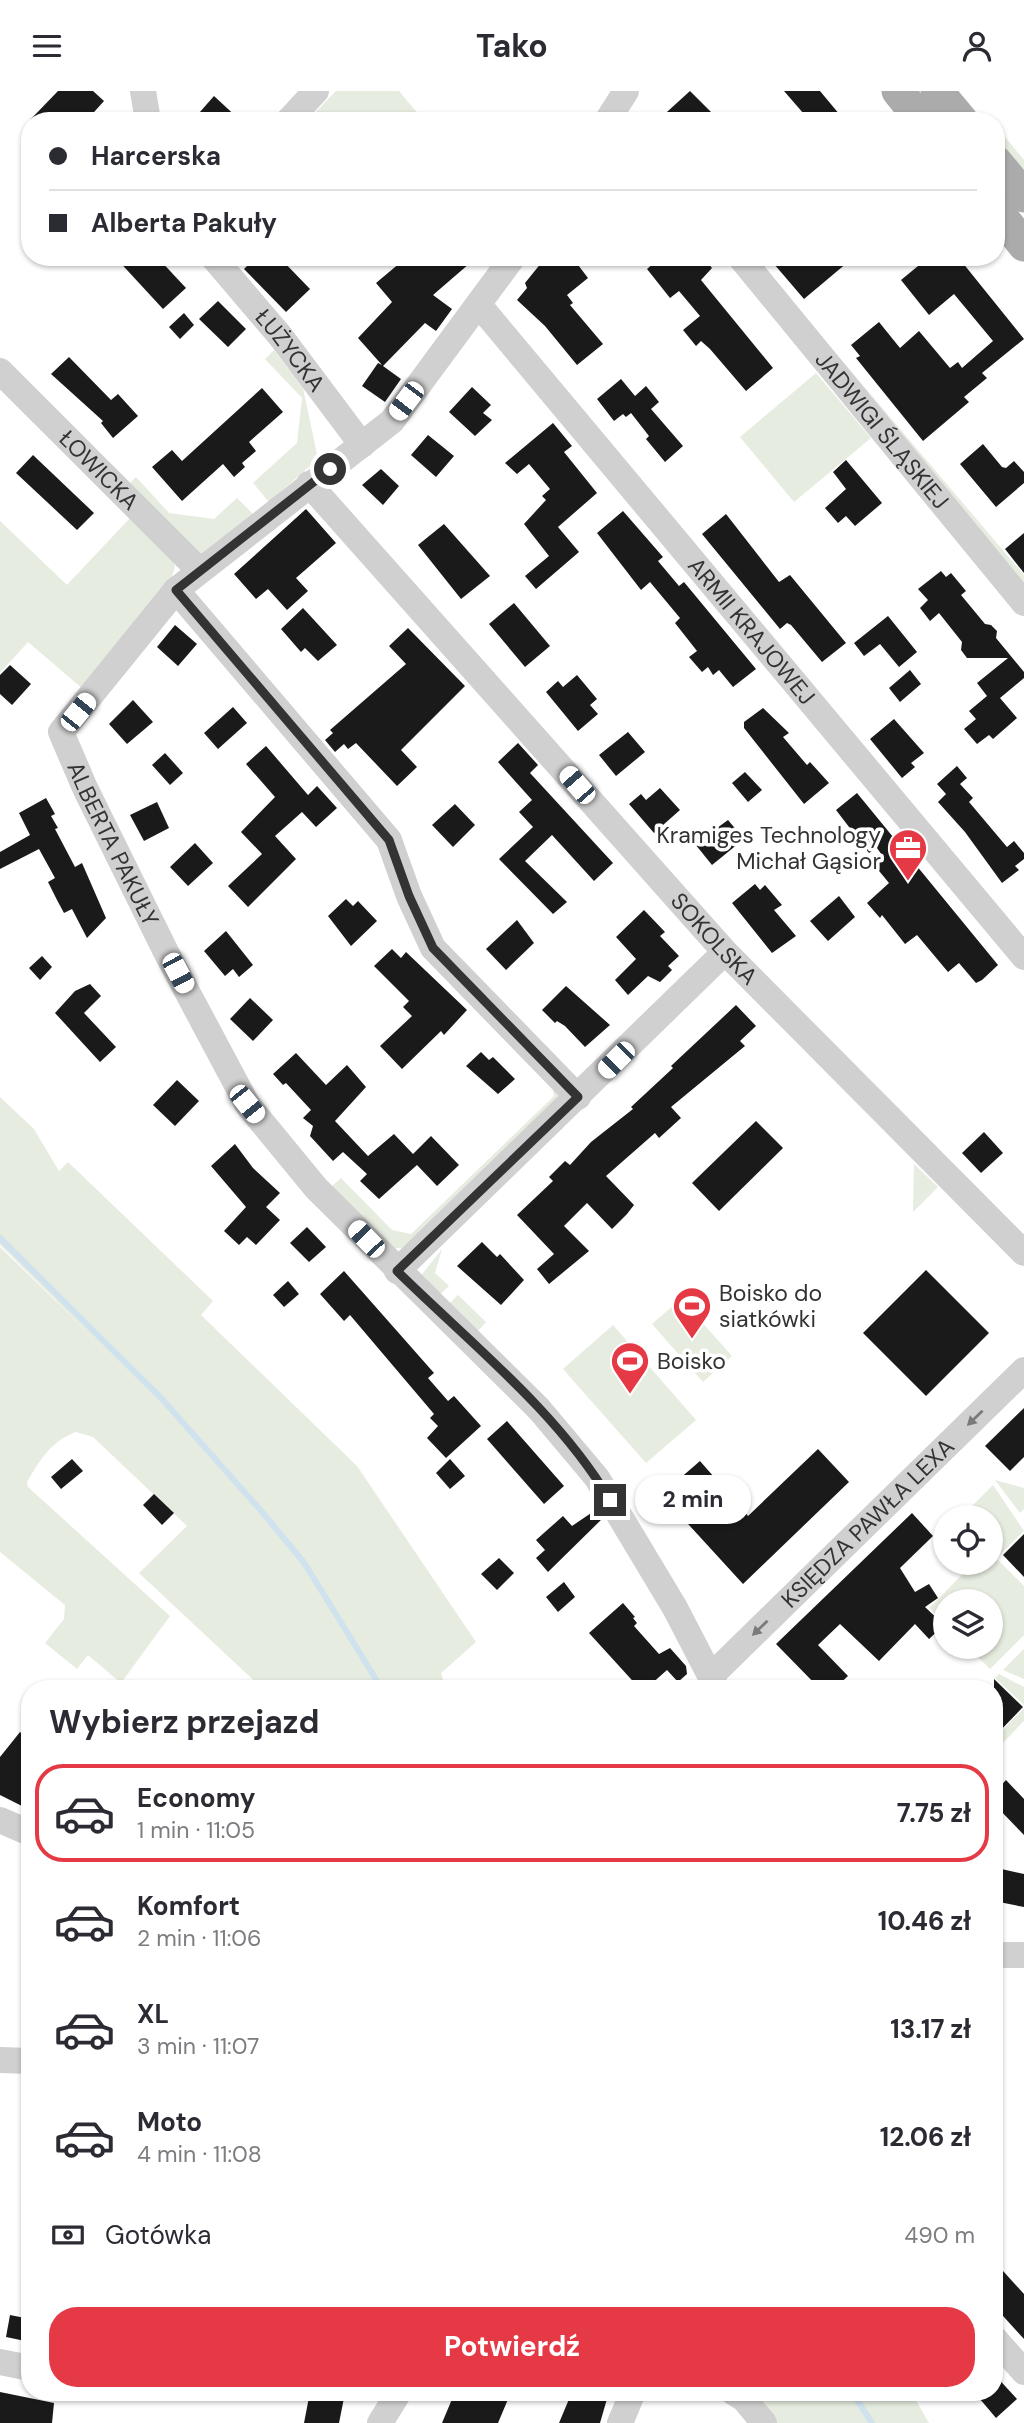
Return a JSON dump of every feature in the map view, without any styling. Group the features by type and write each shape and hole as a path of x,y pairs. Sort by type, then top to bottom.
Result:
{"main road":[{"path":"898,91 915,112"},
{"path":"937,91 954,112"},
{"path":"1005,173 1024,196"},
{"path":"1005,221 1024,245"}],"street":[{"path":"143,91 146,112"},
{"path":"296,112 316,91"},
{"name":"ŁUŻYCKA","path":"221,266 281,337 362,445"},
{"path":"507,266 392,421 198,569 176,590 389,840 409,896 433,948 578,1097"},
{"name":"JADWIGI ŚLĄSKIEJ","path":"747,266 1024,603"},
{"name":"ARMII KRAJOWEJ","path":"479,305 1024,957"},
{"name":"ŁOWICKA","path":"0,371 198,569"},
{"name":"SOKOLSKA","path":"309,484 725,952 1024,1253"},
{"name":"ALBERTA PAKUŁY","path":"176,590 61,732 85,788 166,952 247,1104 316,1188 539,1409 597,1478 675,1608 712,1680"},
{"path":"397,1271 725,952"},
{"name":"KSIĘDZA PAWŁA LEXA","path":"717,1680 1024,1370"},
{"path":"0,1820 21,1829"},
{"path":"1003,1955 1023,1954"},
{"path":"0,2060 21,2061"},
{"path":"1003,2348 1024,2372"},
{"path":"0,2362 21,2366"},
{"path":"380,2423 393,2401"},
{"path":"620,2423 629,2401"},
{"path":"746,2401 764,2423"}],"shaded area":[{"path":"336,91 399,91 416,112 316,112"},
{"path":"1005,137 1024,160 1024,180 1005,157"},
{"path":"799,310 1024,575 1024,592"},
{"path":"274,350 303,388 318,459 269,502 253,483 297,443 302,398 265,359"},
{"path":"816,373 871,438 794,502 740,437"},
{"path":"136,477 169,513 214,519 237,498 254,515 202,554 194,551 130,483"},
{"path":"131,517 173,560 175,567 170,582 83,689 28,642 0,673 0,521 67,585"},
{"path":"551,1079 560,1087 560,1101 402,1248 394,1248 331,1187 341,1178 392,1230 411,1234 554,1096"},
{"path":"0,1097 34,1129 59,1171 68,1162 213,1301 201,1315 357,1466 476,1642 441,1673 443,1680 253,1680 139,1573 187,1526 93,1437 76,1432 47,1452 27,1482 28,1487 170,1616 123,1680 117,1680 88,1655 77,1669 45,1643 64,1619 65,1605 0,1552 0,1247 88,1332 0,1245"},
{"path":"914,1164 938,1187 913,1212"},
{"path":"442,1249 435,1273 449,1286 437,1297 420,1277"},
{"path":"458,1295 486,1322 477,1332 449,1304"},
{"name":"Boisko do siatkówki","path":"681,1299 732,1356 703,1382 652,1324"},
{"name":"Boisko","path":"613,1325 696,1420 646,1463 563,1369"},
{"path":"995,1480 1024,1488 1024,1509 1020,1513"},
{"path":"993,1485 1024,1531 1003,1552 1003,1505 973,1505"},
{"path":"1003,1565 1024,1586 1024,1635 1003,1656 1003,1589 948,1589 962,1575 1003,1575"},
{"path":"1024,1649 1024,1679 1003,1670"},
{"path":"980,1659 1000,1659 990,1669"},
{"path":"999,1674 1024,1687 1024,1705 1003,1685 1003,1680 995,1678"},
{"path":"1024,1708 1024,1721 1003,1743 1003,1730"},
{"path":"754,2401 916,2401 929,2423 775,2423"}],"building":[{"path":"58,91 93,91 104,101 94,112 38,112"},
{"path":"690,91 711,112 667,112"},
{"path":"784,91 820,91 838,112 802,112"},
{"path":"214,96 231,112 200,112"},
{"path":"123,266 165,266 186,288 163,309"},
{"path":"247,266 288,266 310,289 286,312 244,269"},
{"path":"396,266 467,266 433,295 452,309 436,331 425,323 383,366 401,379 385,402 362,386 378,363 382,365 358,338 392,302 376,283"},
{"path":"539,266 579,266 588,278 567,295 573,303 570,305 603,344 577,365 545,326 517,300 527,288 525,283"},
{"path":"650,266 710,266 712,268 701,280 773,368 746,391 710,349 701,341 696,346 683,330 700,316 679,291 670,298 647,269"},
{"path":"776,266 843,266 804,299"},
{"path":"918,266 965,266 1024,339 982,373 987,378 964,397 969,402 923,441 856,358 860,356 851,345 879,322 900,348 919,331 950,368 958,362 962,368 993,341 954,294 929,315 901,280"},
{"path":"218,301 246,329 228,347 199,319"},
{"path":"184,313 194,325 180,339 169,327"},
{"path":"69,357 111,400 118,394 138,416 113,438 101,423 103,421 51,374"},
{"path":"621,379 635,396 646,386 659,402 651,409 683,446 665,462 646,439 649,436 631,413 626,417 623,414 614,421 597,399"},
{"path":"472,387 491,405 483,413 492,420 475,436 449,412"},
{"path":"262,388 283,412 249,442 256,451 242,463 245,467 234,477 223,464 182,501 152,467 172,450 182,461"},
{"path":"553,423 572,446 564,452 597,493 558,527 579,552 536,589 525,576 549,556 524,524 546,500 542,496 550,489 529,464 517,474 505,463"},
{"path":"428,435 454,456 436,477 411,455"},
{"path":"983,444 1002,467 1006,468 1014,461 1024,472 1024,483 996,507 960,464"},
{"path":"33,455 94,513 77,530 16,473"},
{"path":"846,460 882,503 855,526 846,516 838,523 825,508 846,489 833,472"},
{"path":"381,469 399,486 383,505 362,485"},
{"path":"306,509 336,543 296,578 308,591 287,610 268,589 256,599 234,574"},
{"path":"623,511 663,557 658,561 679,586 684,582 756,669 733,687 719,670 713,675 708,667 702,672 689,657 697,651 675,623 680,618 650,582 641,590 597,533"},
{"path":"726,514 779,582 790,575 846,643 822,662 791,625 787,623 780,629 702,534"},
{"path":"444,524 490,576 461,599 418,545"},
{"path":"1024,533 1024,573 1005,549"},
{"path":"941,571 946,577 951,573 966,591 961,595 985,624 991,625 997,631 996,638 1024,672 1024,678 1000,698 1017,718 993,739 989,735 977,744 964,729 976,719 969,711 987,696 977,683 1008,658 967,658 961,650 962,642 939,613 930,621 920,608 928,600 918,589"},
{"path":"514,603 550,646 525,667 489,624"},
{"path":"303,608 337,645 318,661 305,648 301,652 281,629"},
{"path":"888,616 917,652 899,667 880,644 864,656 854,643"},
{"path":"175,625 197,644 178,666 157,647"},
{"path":"408,628 465,686 401,750 417,767 397,786 356,743 348,749 344,744 335,752 325,740 333,733 330,730 406,664 389,646"},
{"path":"10,665 31,684 12,705 0,694 0,675"},
{"path":"910,670 921,684 900,702 889,688"},
{"path":"577,675 597,699 590,705 598,714 578,731 546,692 558,681 563,687"},
{"path":"133,700 153,722 127,744 109,724"},
{"path":"233,707 247,723 218,749 204,733"},
{"path":"763,708 789,733 783,737 807,765 810,762 829,783 804,804 744,728 744,722"},
{"path":"894,719 924,753 911,763 915,767 902,778 870,739"},
{"path":"628,732 645,752 616,776 599,755"},
{"path":"518,743 538,765 530,773 613,863 594,881 552,835 525,861 567,902 553,914 499,859 533,827 519,812 532,800 498,762"},
{"path":"266,746 308,795 317,786 337,808 316,827 302,812 275,836 296,859 248,907 228,886 262,854 241,832 275,797 246,764"},
{"path":"165,753 183,773 170,785 152,765"},
{"path":"957,766 967,778 960,784 973,798 969,802 1007,847 1014,841 1024,853 1024,859 1015,866 1019,870 1002,883 965,832 938,802 946,794 937,784"},
{"path":"745,772 762,790 748,802 732,783"},
{"path":"660,788 680,810 654,833 629,804 641,794 646,800"},
{"path":"857,793 998,965 982,980 976,983 959,963 948,972 917,935 905,944 882,915 880,918 867,903 889,883 875,866 884,858 877,848 869,853 836,810"},
{"path":"46,798 55,814 51,816 58,828 55,829 75,867 82,863 106,918 87,938 72,909 64,913 48,882 55,878 39,849 0,869 0,852 30,835 19,813"},
{"path":"157,802 169,828 144,841 130,815"},
{"path":"455,804 475,825 453,847 432,825"},
{"path":"728,820 744,839 712,865 695,844"},
{"path":"195,843 213,863 188,886 170,867"},
{"path":"755,884 760,890 765,885 782,905 774,910 796,936 772,953 732,903"},
{"path":"839,896 855,917 828,941 810,921"},
{"path":"346,899 353,906 358,901 377,921 351,946 328,916"},
{"path":"644,910 665,932 660,936 679,956 668,966 672,970 660,982 648,976 628,995 615,980 636,959 616,937"},
{"path":"517,920 534,943 506,970 486,949"},
{"path":"226,931 253,965 239,977 233,969 225,976 204,951"},
{"path":"392,949 401,958 406,952 467,1010 444,1035 441,1031 402,1069 380,1046 412,1016 403,1007 409,1001 374,966"},
{"path":"42,956 52,967 40,980 29,968"},
{"path":"90,984 101,996 84,1013 116,1047 100,1062 55,1013 75,991"},
{"path":"566,986 610,1025 585,1047 565,1026 557,1021 555,1023 542,1010"},
{"path":"250,998 273,1020 253,1041 230,1019"},
{"path":"736,1005 756,1026 740,1041 745,1046 671,1107 681,1118 659,1138 655,1133 606,1176 634,1205 612,1229 587,1203 564,1226 589,1251 549,1284 537,1269 554,1254 517,1215 553,1181 549,1177 565,1161 570,1165 591,1142 633,1109 631,1107 673,1068 671,1066"},
{"path":"481,1052 489,1060 493,1057 515,1079 498,1094 466,1066"},
{"path":"296,1053 326,1085 347,1065 366,1087 335,1121 368,1156 394,1134 413,1154 431,1136 459,1165 437,1186 417,1165 379,1199 360,1181 367,1174 343,1152 333,1161 310,1136 313,1126 303,1118 311,1110 286,1083 283,1085 273,1074"},
{"path":"177,1080 199,1101 175,1126 153,1105"},
{"path":"756,1121 783,1148 719,1211 692,1183"},
{"path":"984,1132 1003,1153 981,1173 962,1153"},
{"path":"235,1144 253,1168 280,1193 266,1207 280,1220 256,1245 247,1237 239,1245 224,1231 246,1207 211,1166"},
{"path":"307,1227 326,1247 309,1262 290,1243"},
{"path":"482,1242 497,1257 500,1254 524,1280 501,1305 457,1266"},
{"path":"926,1270 989,1333 926,1396 863,1333"},
{"path":"344,1271 434,1373 428,1378 448,1401 454,1396 481,1426 446,1458 427,1438 438,1426 430,1418 434,1414 350,1315 344,1321 320,1294"},
{"path":"288,1281 299,1294 284,1307 273,1295"},
{"path":"1024,1408 1024,1457 1010,1471 985,1446"},
{"path":"507,1421 564,1486 544,1504 487,1439"},
{"path":"818,1449 849,1482 743,1584 657,1490 674,1475 678,1480 700,1461 748,1516"},
{"path":"72,1459 83,1471 61,1489 51,1477"},
{"path":"450,1459 465,1476 450,1489 436,1473"},
{"path":"154,1494 174,1513 162,1525 143,1505"},
{"path":"597,1509 603,1518 548,1572 536,1558 545,1550 536,1540 563,1516 572,1526"},
{"path":"912,1513 933,1536 900,1568 915,1592 929,1584 933,1590 933,1601 925,1607 933,1615 933,1635 929,1639 915,1624 879,1661 840,1624 818,1645 848,1676 844,1680 811,1680 776,1644"},
{"path":"1024,1534 1024,1577 1003,1555"},
{"path":"499,1558 514,1573 497,1590 481,1574"},
{"path":"564,1582 575,1597 558,1612 546,1597"},
{"path":"623,1603 635,1617 633,1618 637,1623 634,1626 659,1654 670,1648 686,1666 687,1674 676,1680 667,1670 656,1680 632,1680 589,1633"},
{"path":"1003,1688 1023,1707 1003,1728"},
{"path":"21,1733 21,1806 0,1795 0,1757"},
{"path":"1006,1780 1024,1799 1024,1835 1003,1813 1003,1783"},
{"path":"1003,1869 1024,1874 1024,1907 1003,1903"},
{"path":"1003,2271 1024,2294 1024,2339 1003,2316"},
{"path":"10,2315 21,2317 21,2340 6,2337"},
{"path":"1003,2384 1017,2399 996,2418 982,2401 1003,2401"},
{"path":"0,2392 21,2396 21,2401 54,2403 52,2423 0,2423"},
{"path":"308,2401 343,2401 339,2423 304,2423"},
{"path":"451,2401 507,2401 498,2423 442,2423"},
{"path":"568,2401 606,2401 600,2423 559,2423"}],"waterway":[{"path":"0,1238 162,1399 263,1513 305,1564 376,1680"},
{"path":"858,2401 872,2423"}],"place":[{"name":"Kramiges Technology Michał Gąsior","path":"908,882"},
{"name":"Boisko do siatkówki","path":"692,1340"},
{"name":"Boisko","path":"630,1395"}],"route":[{"path":"330,469 198,569 176,590 389,840 409,896 433,948 578,1097 397,1271 539,1409 597,1478 610,1500"}]}
